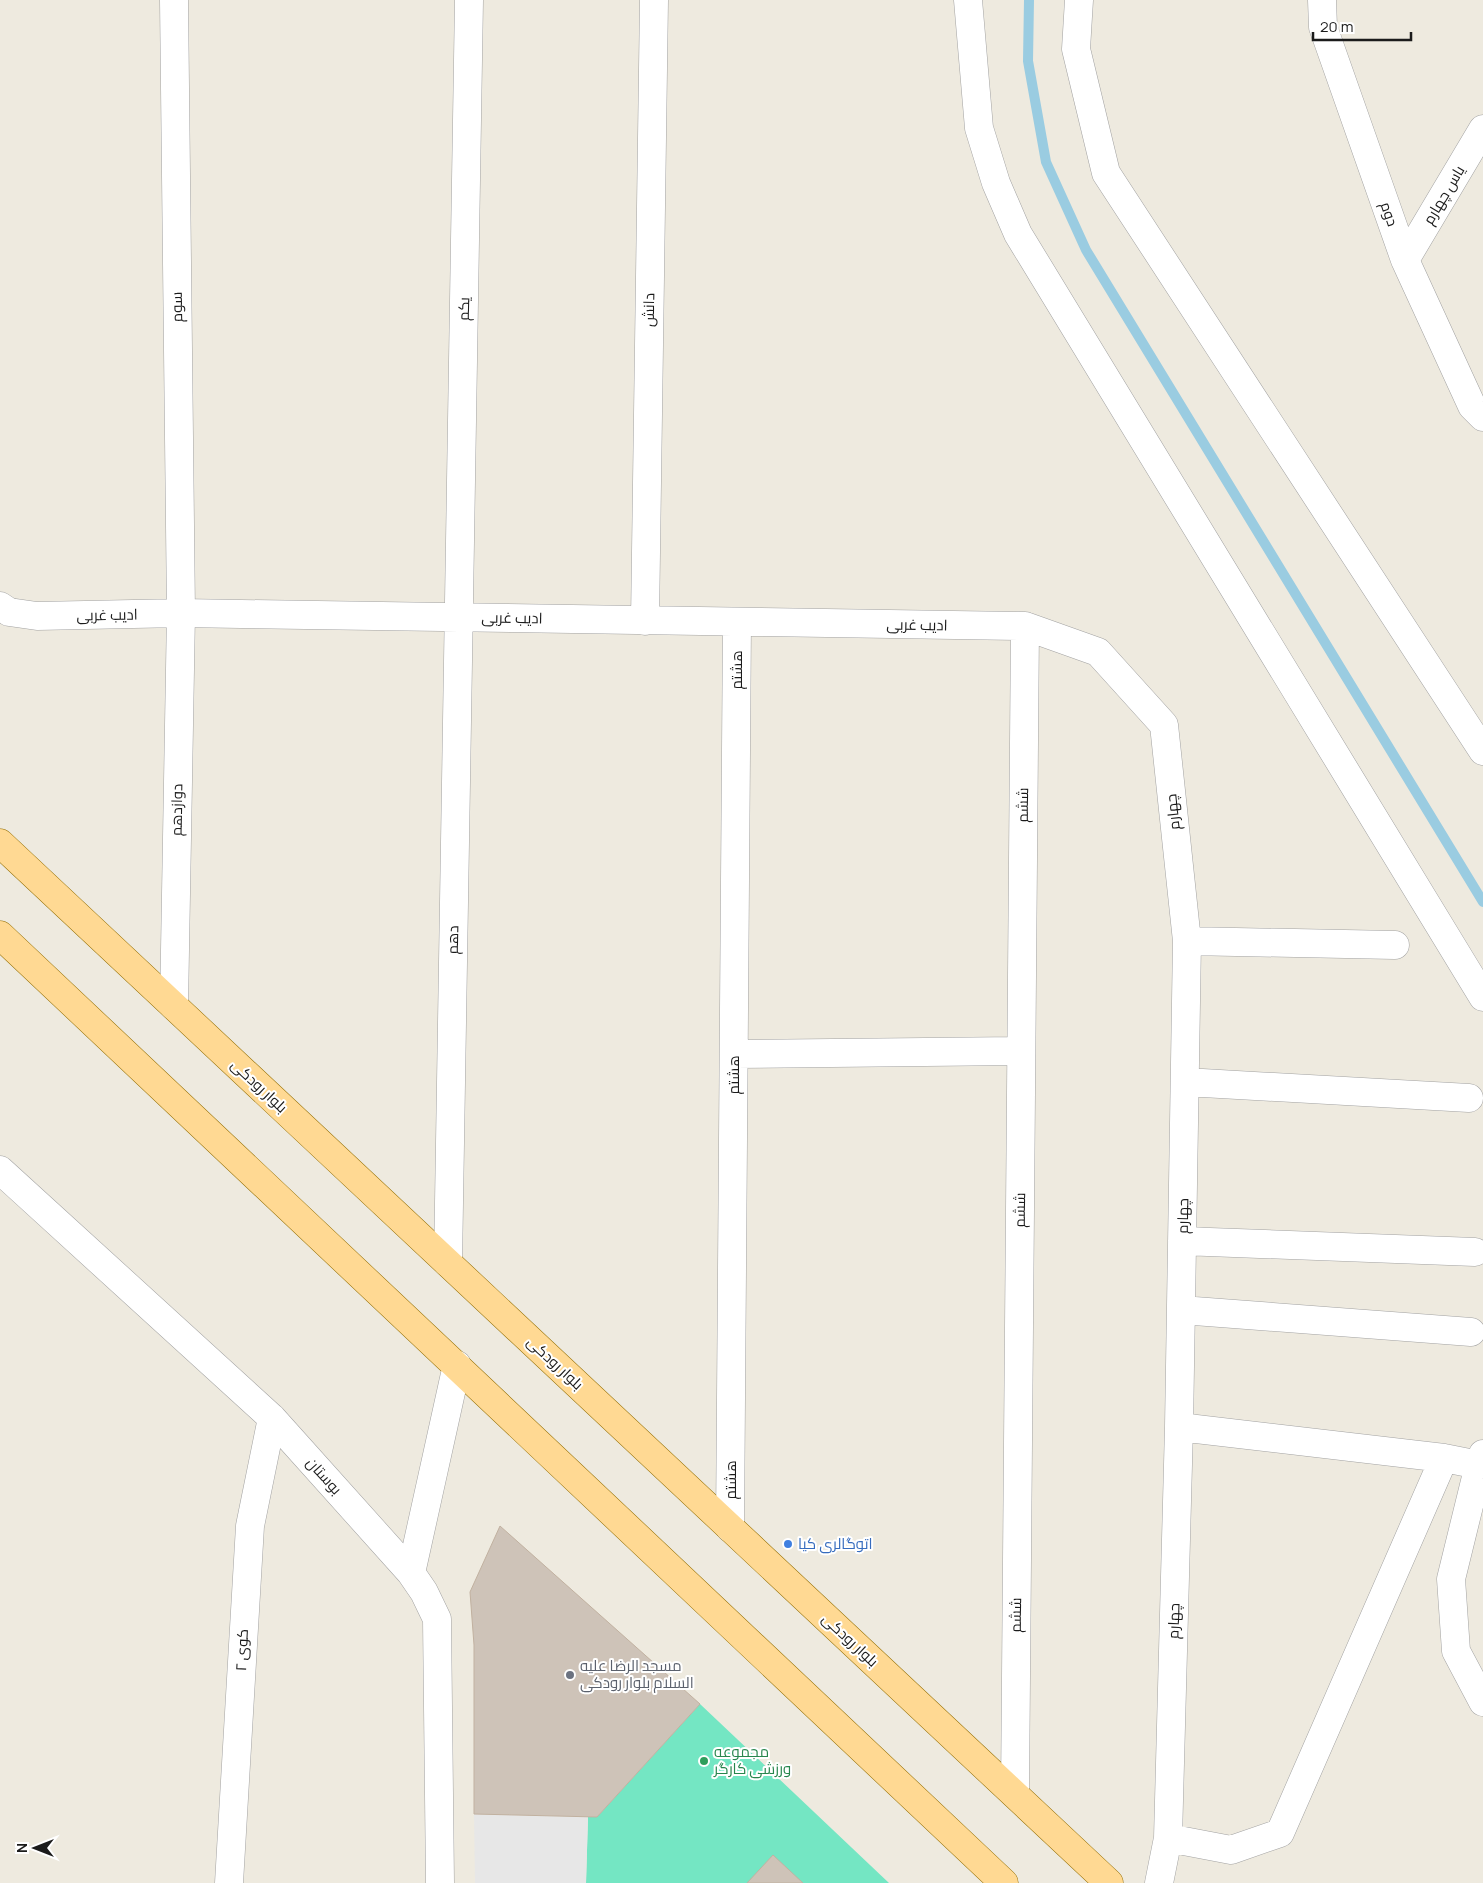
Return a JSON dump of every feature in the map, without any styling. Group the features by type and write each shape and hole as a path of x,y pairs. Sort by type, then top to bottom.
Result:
{"main road":[{"name":"بلوار رودکی","path":"0,843 1109,1883"},
{"path":"0,935 1004,1883"}],"street":[{"name":"سوم","path":"174,0 181,614"},
{"name":"یکم","path":"459,618 469,0"},
{"name":"دانش","path":"645,621 654,0"},
{"path":"968,0 979,128 996,183 1018,234 1483,997"},
{"path":"1079,0 1076,49 1106,173 1483,751"},
{"name":"دوم","path":"1322,0 1323,27 1405,260 1479,403"},
{"name":"یاس چهارم","path":"1405,260 1483,129"},
{"name":"ادیب غربی","path":"0,606 9,612 37,616 181,614 1025,626"},
{"name":"دوازدهم","path":"174,1006 181,614"},
{"name":"دهم","path":"448,1263 459,618"},
{"name":"هشتم","path":"730,1528 737,622"},
{"name":"چهارم","path":"1025,626 1098,652 1164,725 1187,941 1179,1427 1168,1838 1159,1883"},
{"name":"ششم","path":"1015,1794 1025,626"},
{"path":"1187,941 1394,945"},
{"path":"734,1054 1021,1051"},
{"path":"1185,1082 1469,1098"},
{"name":"بوستان","path":"3,1180 272,1418 411,1573 424,1592 437,1619 440,1883"},
{"path":"1182,1241 1475,1252"},
{"path":"1181,1310 1471,1332"},
{"path":"411,1573 457,1365"},
{"name":"کوی ۲","path":"229,1883 250,1526 272,1418"},
{"path":"1179,1427 1444,1458 1481,1460 1451,1579 1456,1651 1483,1702"},
{"path":"1168,1838 1231,1850 1280,1833 1444,1458"}],"green space":[{"name":"مجموعه ورزشی کارگر","path":"700,1704 889,1883 586,1883 588,1817 597,1817"}],"shaded area":[{"path":"474,1814 588,1817 586,1883 475,1883"}],"building":[{"name":"مسجد الرضا علیه السلام بلوار رودکی","path":"500,1526 700,1704 597,1817 474,1814 474,1645 470,1592"},
{"path":"773,1855 803,1883 747,1883"}],"waterway":[{"path":"1029,0 1028,61 1046,162 1086,250 1483,902"}],"place":[{"name":"اتوگالری کیا","path":"788,1544"},
{"name":"مسجد الرضا علیه السلام بلوار رودکی","path":"570,1675"},
{"name":"مجموعه ورزشی کارگر","path":"704,1761"}]}
